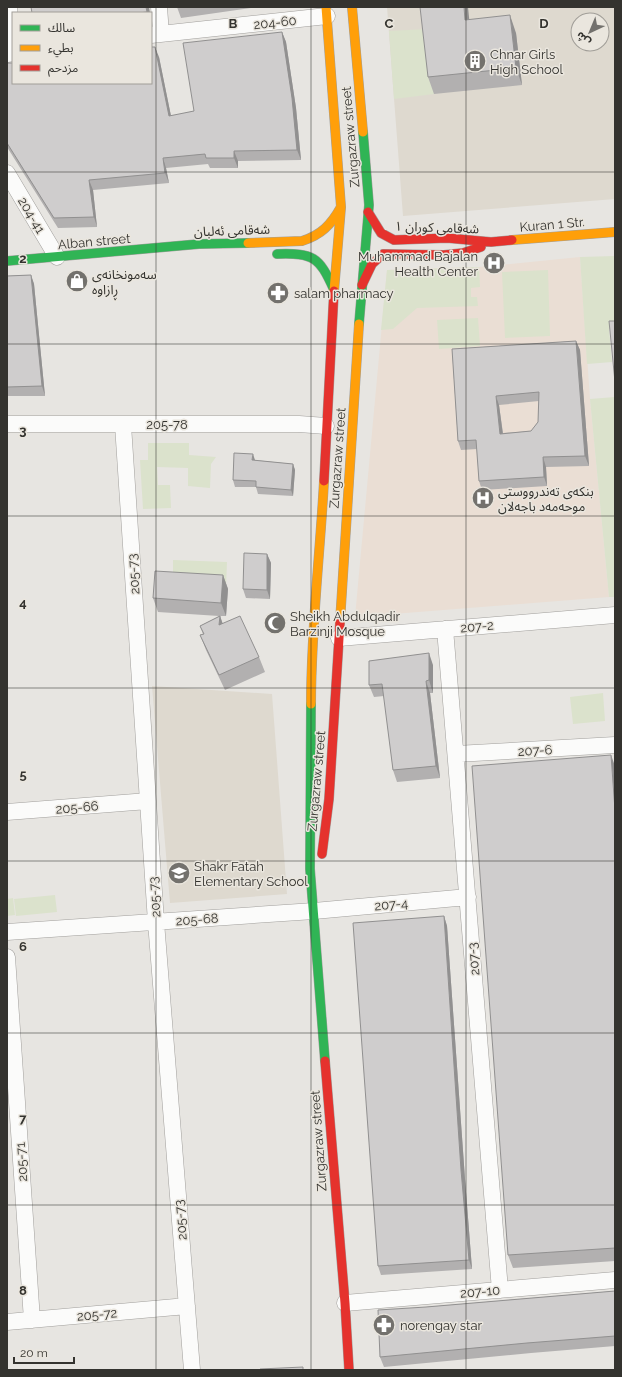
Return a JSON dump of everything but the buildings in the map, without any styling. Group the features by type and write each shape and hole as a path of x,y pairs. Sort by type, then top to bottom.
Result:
{"main road":[{"name":"Zurgazraw street","path":"314,911 329,799 368,212 352,7"},
{"name":"Zurgazraw street","path":"326,12 341,207 334,290 320,548 314,614 311,688 310,869 345,1303 349,1370"},
{"name":"شەقامی ئەلبان","path":"183,246 215,243 302,241 311,239 324,232 341,207"},
{"name":"شەقامی کوران ١","path":"368,212 382,234 394,240 447,238 491,242"},
{"name":"Kuran 1 Str.","path":"491,242 615,232"},
{"name":"شەقامی کوران ١","path":"362,285 373,262 382,254 432,256 448,255 477,249 491,242"},
{"name":"شەقامی ئەلبان","path":"183,246 205,253"},
{"name":"Alban street","path":"7,261 183,246"},
{"name":"شەقامی ئەلبان","path":"266,254 302,254 309,257 324,271 334,290"}],"street":[{"path":"9,7 12,42"},
{"path":"156,35 159,7"},
{"name":"204-60","path":"156,35 326,12"},
{"name":"204-41","path":"7,173 57,257"},
{"name":"205-78","path":"7,424 299,424 326,426"},
{"name":"205-73","path":"124,424 156,922 192,1370"},
{"name":"207-2","path":"339,638 615,615"},
{"name":"207-3","path":"445,629 500,1290"},
{"name":"207-6","path":"456,754 615,745"},
{"name":"205-66","path":"7,812 148,801"},
{"name":"207-4","path":"314,911 468,897"},
{"name":"205-68","path":"7,932 314,911"},
{"name":"205-71","path":"7,957 32,1320"},
{"name":"207-10","path":"345,1303 615,1280"},
{"name":"205-72","path":"7,1322 187,1306"}],"shaded area":[{"path":"387,7 615,7 615,199 403,216"},
{"name":"بنکەی تەندرووستی موحەمەد باجەلان","path":"580,257 590,399 609,597 355,617 387,270 479,267"},
{"path":"152,686 272,694 287,894 170,903"}],"green space":[{"path":"427,29 434,94 394,99 389,31"},
{"path":"615,256 615,328 609,329 612,362 587,364 580,257"},
{"path":"479,267 480,287 471,288 471,297 477,297 478,306 417,308 393,329 381,330 387,270"},
{"path":"548,270 550,336 505,338 502,272"},
{"path":"478,318 480,346 439,349 437,320"},
{"path":"615,397 615,597 609,597 590,399"},
{"path":"148,443 189,443 189,455 216,457 211,464 210,488 188,486 188,468 157,467 158,485 170,485 171,508 143,509 140,460 148,460"},
{"path":"173,560 227,562 226,587 173,585"},
{"path":"603,693 605,721 573,724 570,697"},
{"path":"55,895 57,912 16,916 14,899"},
{"path":"13,898 15,915 7,916 7,899"}],"traffic: fast":[{"path":"359,324 369,205 363,132"},
{"path":"7,261 199,244 248,243"},
{"path":"277,254 299,254 313,259 319,263 324,270 334,290"},
{"path":"311,704 310,869 325,1061"}],"traffic: slow":[{"path":"326,7 341,207 334,291"},
{"path":"352,7 363,132"},
{"path":"248,243 302,241 309,239 325,228 341,207"},
{"path":"512,240 615,232"},
{"path":"340,622 359,324"},
{"path":"311,704 314,620 324,481"}],"traffic: jam":[{"path":"368,212 381,233 394,240 447,238 491,242 512,240"},
{"path":"362,285 372,264 383,254 444,255 463,253 481,247"},
{"path":"324,481 334,291"},
{"path":"322,854 329,799 340,622"},
{"path":"325,1061 345,1303 349,1370"}],"place":[{"name":"Chnar Girls High School","path":"475,61"},
{"name":"Muhammad Bajalan Health Center","path":"494,263"},
{"name":"سەمونخانەی ڕازاوە","path":"77,281"},
{"name":"salam pharmacy","path":"278,293"},
{"name":"بنکەی تەندرووستی موحەمەد باجەلان","path":"483,498"},
{"name":"Sheikh Abdulqadir Barzinji Mosque","path":"275,623"},
{"name":"Shakr Fatah Elementary School","path":"179,873"},
{"name":"norengay star","path":"384,1325"}]}
